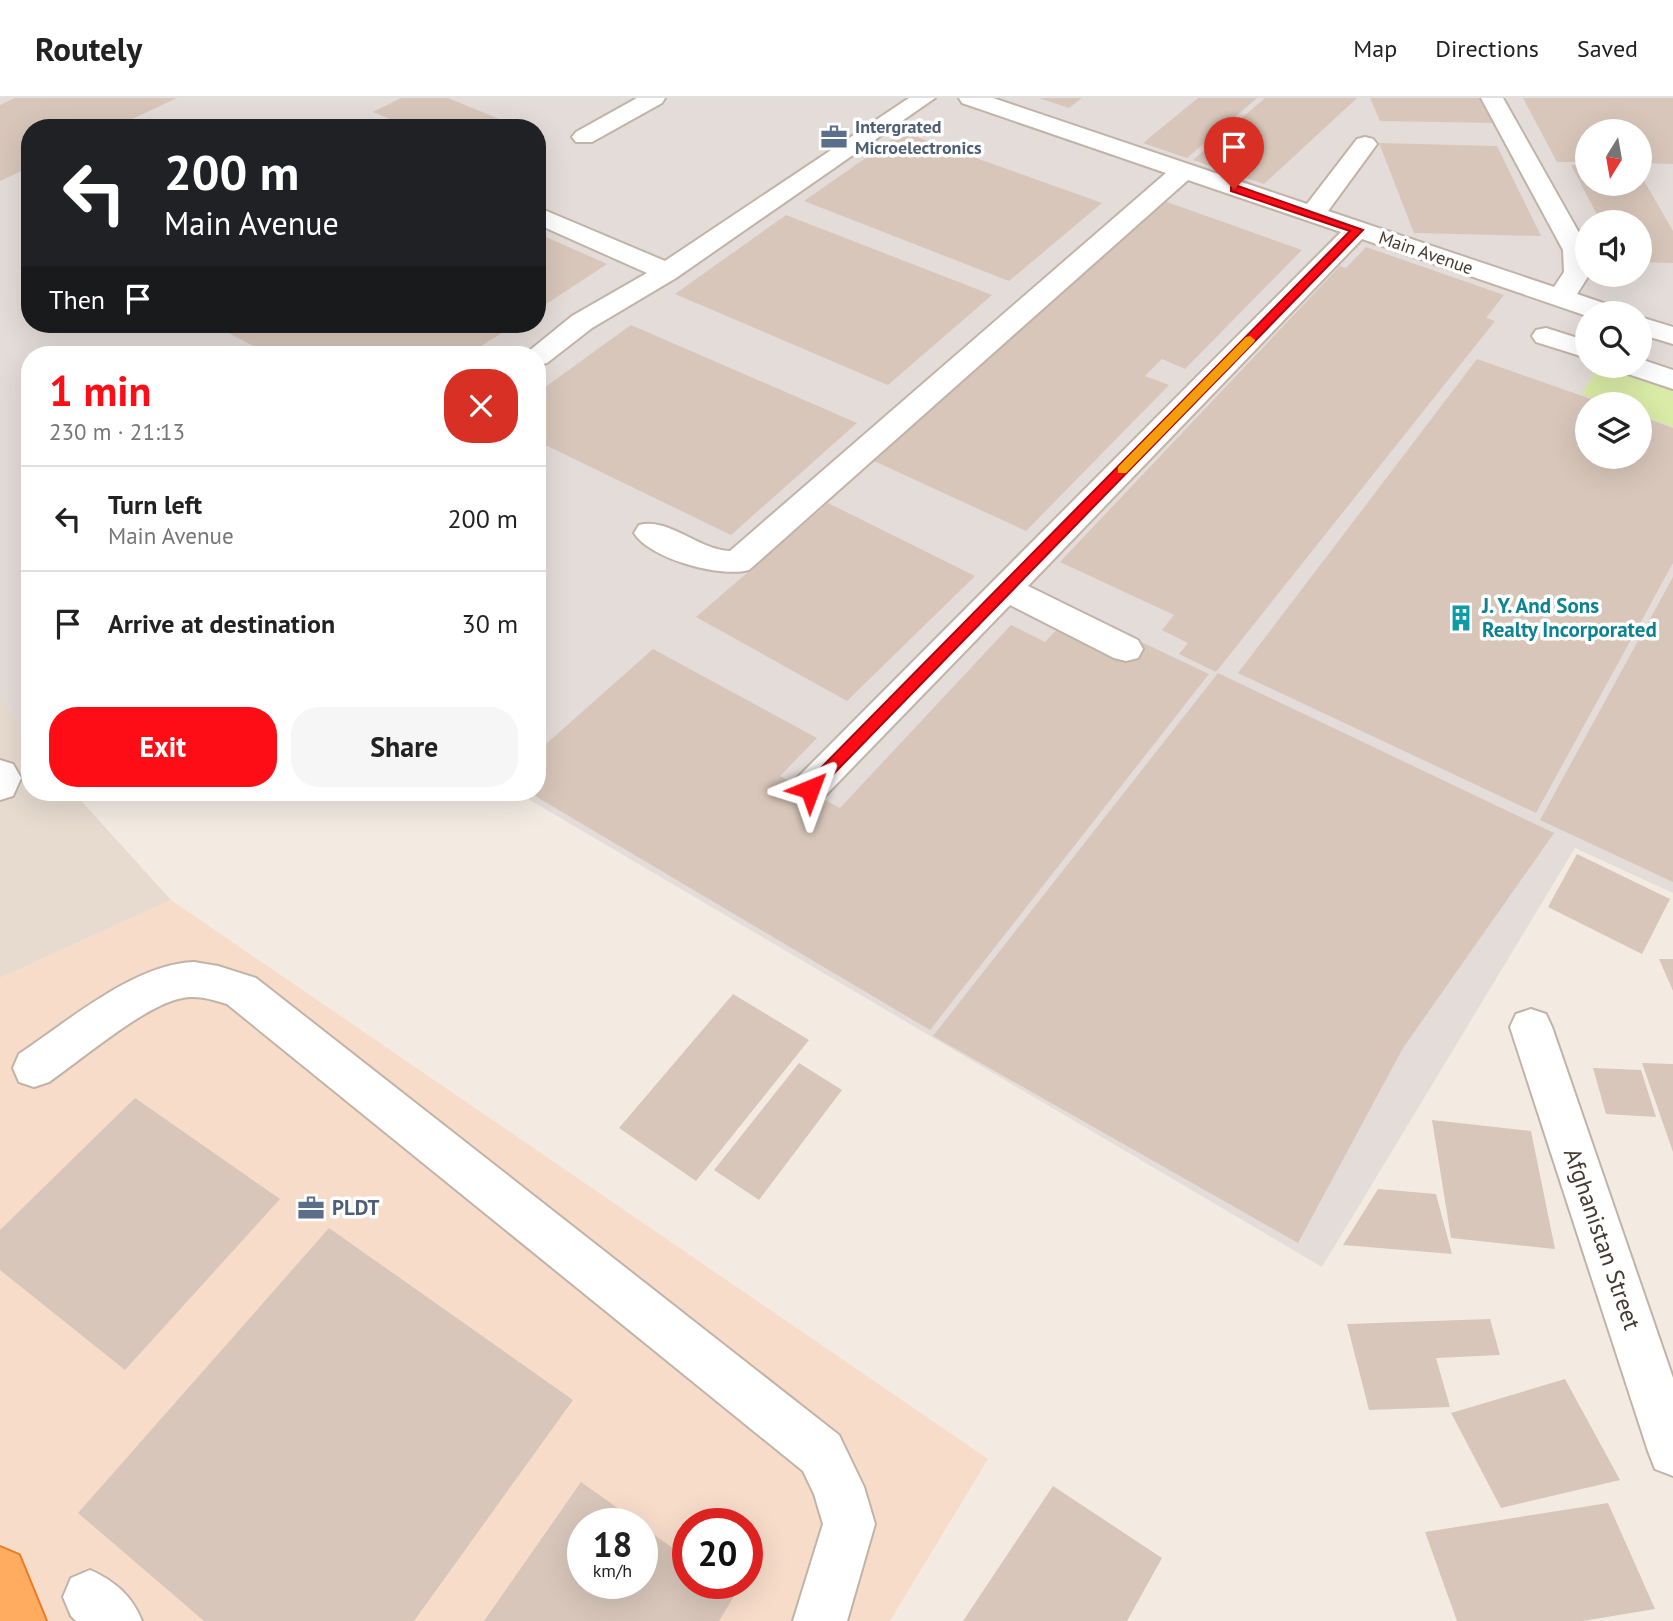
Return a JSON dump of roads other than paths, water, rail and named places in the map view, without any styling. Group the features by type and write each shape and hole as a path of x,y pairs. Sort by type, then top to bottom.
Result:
{"highway":[{"path":"0,1574 19,1621"}],"street":[{"path":"584,137 654,98"},
{"path":"546,350 582,322 667,272 924,98"},
{"name":"Main Avenue","path":"970,98 1575,303"},
{"path":"1492,98 1576,250 1577,272 1561,298"},
{"path":"1312,215 1365,144"},
{"path":"650,533 705,560 722,564 738,562 1182,171"},
{"path":"546,219 667,272"},
{"path":"810,789 1357,230"},
{"path":"1652,329 1673,336"},
{"path":"1546,336 1575,346"},
{"path":"1652,373 1673,380"},
{"path":"1006,589 1126,649"},
{"path":"0,774 3,778 0,786"},
{"path":"34,1068 150,991 179,981 208,980 241,991 821,1452 838,1487 849,1524 820,1621"},
{"name":"Afghanistan Street","path":"1531,1027 1673,1451"}],"place":[{"name":"Intergrated Microelectronics","path":"834,137"},
{"name":"J. Y. And Sons Realty Incorporated","path":"1461,618"},
{"name":"PLDT","path":"311,1208"}]}
